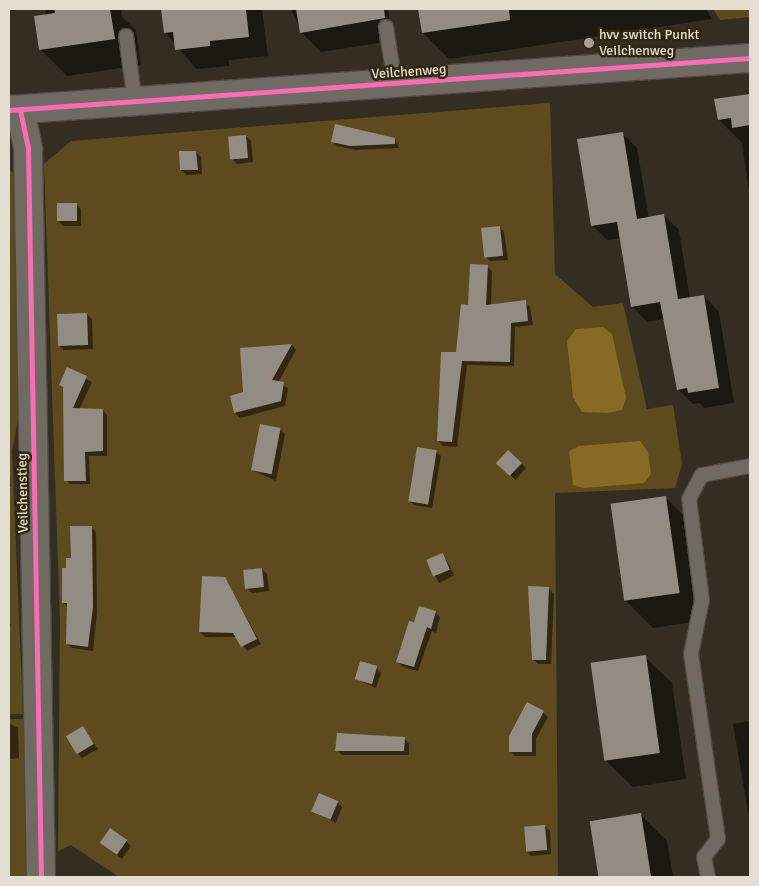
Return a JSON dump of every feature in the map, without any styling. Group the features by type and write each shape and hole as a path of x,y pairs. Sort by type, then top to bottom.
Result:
{"street":[{"name":"Veilchenweg","path":"14,110 135,104 750,58"},
{"name":"Veilchenstieg","path":"14,110 28,148 41,877"}],"lane":[{"path":"386,27 395,84"},
{"path":"126,36 135,104"},
{"path":"708,877 704,857 718,839 691,654 702,600 689,499 702,475 750,466"}],"shaded area":[{"path":"713,9 750,9 750,17 720,20"},
{"path":"550,103 555,274 593,307 623,303 647,409 673,405 682,464 675,488 555,493 558,877 119,877 71,845 58,851 60,620 44,164 71,141"},
{"path":"9,169 14,174 20,409 12,451 23,714 9,714"},
{"path":"603,327 612,334 626,398 622,410 608,413 582,412 573,397 567,341 576,329"},
{"path":"640,441 648,452 651,474 644,483 583,488 573,485 569,451 579,446"},
{"path":"9,719 32,719 32,877 9,877"}],"building":[{"path":"54,9 110,9 115,39 39,50 34,16 55,13"},
{"path":"161,9 246,9 249,37 210,41 210,46 175,50 173,32 164,33"},
{"path":"296,9 384,9 385,18 300,33"},
{"path":"418,9 509,9 510,20 422,33"},
{"path":"750,94 750,125 732,128 731,118 718,120 714,99"},
{"path":"335,124 395,138 395,144 350,146 331,142"},
{"path":"623,132 637,219 664,214 678,299 704,295 719,388 688,393 687,388 677,390 660,302 631,307 617,222 591,226 577,139"},
{"path":"246,135 248,158 230,159 228,137"},
{"path":"179,151 196,151 198,170 180,170"},
{"path":"57,203 77,203 77,221 57,221"},
{"path":"500,226 503,256 484,258 481,228"},
{"path":"470,264 488,265 486,305 526,300 528,321 511,323 510,362 462,361 452,442 437,441 441,352 456,352 461,304 468,305"},
{"path":"87,313 88,345 58,346 57,314"},
{"path":"292,344 272,380 284,382 281,401 234,413 230,396 243,392 240,348"},
{"path":"67,367 87,376 73,408 103,409 103,451 85,452 86,481 64,481 63,387 59,385"},
{"path":"260,424 281,428 272,474 251,470"},
{"path":"417,447 437,450 428,504 408,501"},
{"path":"508,450 522,463 510,476 496,463"},
{"path":"666,496 680,593 624,601 611,504"},
{"path":"70,526 92,526 93,607 88,647 66,644 67,603 62,603 62,568 66,568 66,558 71,558"},
{"path":"443,553 450,570 433,576 426,560"},
{"path":"262,568 264,587 245,589 243,570"},
{"path":"202,576 225,577 257,639 241,647 233,633 199,632"},
{"path":"528,586 549,587 546,660 532,660"},
{"path":"419,606 436,611 431,629 427,627 414,667 396,662 409,621 414,622"},
{"path":"646,655 660,753 604,761 591,663"},
{"path":"360,661 377,666 372,684 355,679"},
{"path":"527,702 544,711 532,734 532,752 509,752 509,736"},
{"path":"83,726 94,744 77,754 66,736"},
{"path":"337,733 405,737 404,751 335,751"},
{"path":"319,793 338,801 331,820 311,811"},
{"path":"641,813 651,877 598,877 590,821"},
{"path":"545,825 547,850 526,852 524,827"},
{"path":"110,828 127,840 117,855 100,843"}],"cycle path":[{"path":"9,110 750,58"},
{"path":"20,110 28,149 41,877"}],"place":[{"name":"hvv switch Punkt Veilchenweg","path":"589,43"}]}
